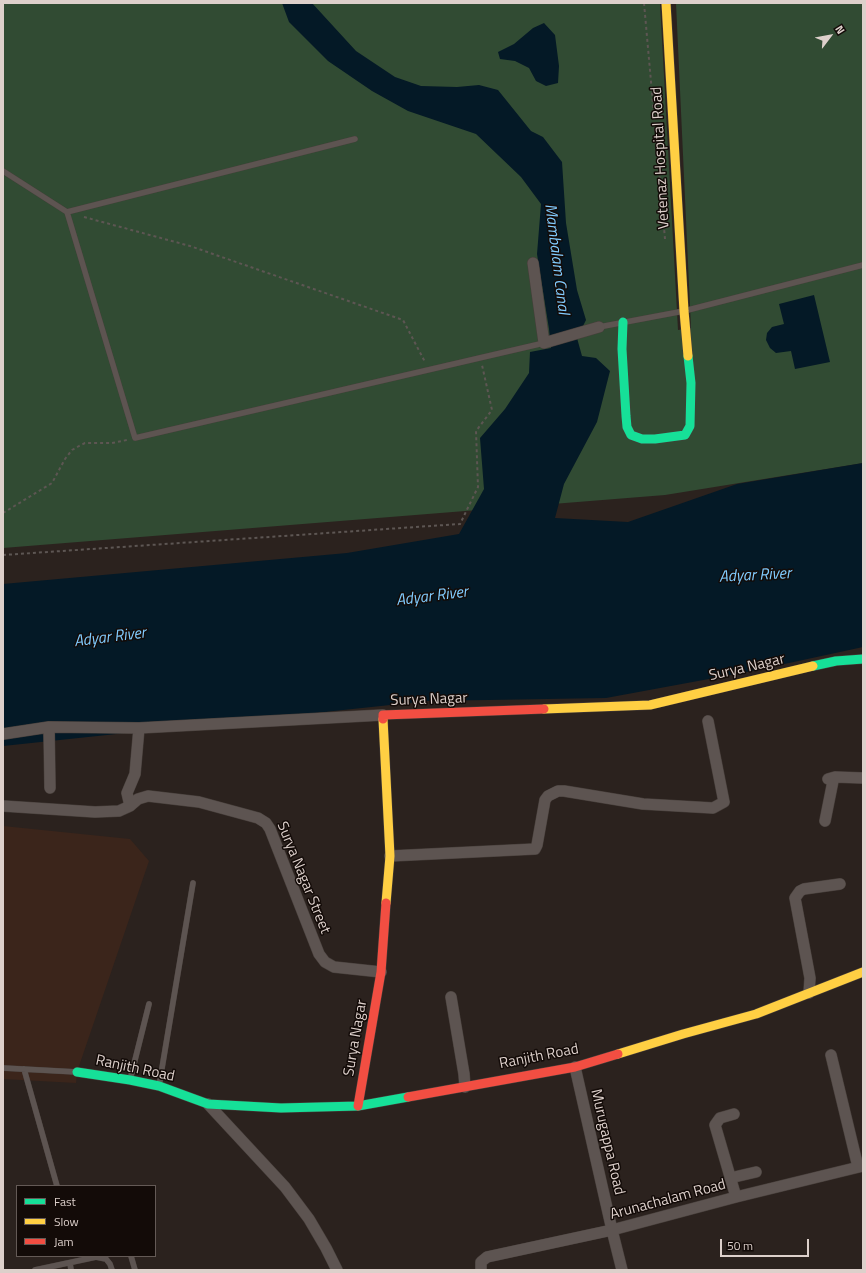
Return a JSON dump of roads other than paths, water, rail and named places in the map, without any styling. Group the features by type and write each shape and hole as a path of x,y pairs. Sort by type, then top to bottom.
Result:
{"street":[{"name":"Vetenaz Hospital Road","path":"623,322 622,349 627,426 631,435 642,439 655,439 685,435 690,426 691,383 684,311 666,3"},
{"path":"533,263 544,343 599,327"},
{"name":"Surya Nagar","path":"358,1106 381,972 390,856 383,715 650,705 836,661 863,659"},
{"path":"3,734 49,727 139,728 277,722 383,715"},
{"path":"390,856 535,848 537,846 545,800 548,796 558,791 643,804 713,808 724,802 708,721"},
{"path":"49,727 50,788"},
{"path":"130,806 127,794 134,774 139,728"},
{"path":"825,821 833,781 828,779 863,778"},
{"name":"Surya Nagar Street","path":"3,806 95,812 119,811 130,806 138,799 148,796 200,802 258,818 266,823 270,829 318,954 325,962 334,967 381,972"},
{"path":"809,993 810,978 796,898 800,891 804,888 840,884"},
{"name":"Ranjith Road","path":"77,1072 159,1086 208,1104 281,1108 358,1106 575,1067 683,1034 756,1014 863,972"},
{"path":"451,997 465,1087"},
{"path":"831,1055 861,1166"},
{"name":"Murugappa Road","path":"575,1067 622,1270"},
{"name":"Ranjith Road","path":"208,1104 285,1187 309,1220 337,1270"},
{"path":"734,1114 720,1118 715,1126 736,1197"},
{"name":"Arunachalam Road","path":"481,1266 487,1257 612,1230 861,1166"},
{"path":"730,1178 756,1172"}],"lane":[{"path":"67,212 355,139"},
{"path":"3,171 67,212 136,438 544,343"},
{"path":"599,327 684,311 863,265"},
{"path":"159,1086 193,884"},
{"path":"130,1080 149,1004"},
{"path":"3,1068 77,1072"},
{"path":"24,1069 57,1185"},
{"path":"35,1270 96,1257 102,1258 110,1264 112,1270"},
{"path":"131,1257 135,1270"},
{"path":"70,1263 71,1270"}],"water":[{"path":"282,3 312,3 356,51 395,77 421,86 457,87 479,85 498,90 531,131 543,137 562,162 566,223 577,290 586,320 577,338 582,356 596,358 610,371 597,422 564,484 555,518 628,522 737,484 863,463 863,647 752,671 606,698 428,701 3,746 3,584 347,553 459,534 484,489 480,438 505,409 529,373 530,352 551,348 537,254 541,204 521,177 476,134 408,111 372,91 328,61 289,22"},
{"path":"544,23 555,35 559,66 558,83 546,86 536,81 529,68 515,61 500,59 498,52 514,44 533,28"},
{"path":"814,295 830,362 795,369 791,351 776,353 770,348 766,340 767,333 772,327 784,324 779,304"}],"water label":[{"name":"Mambalam Canal","path":"556,259"},
{"name":"Adyar River","path":"755,576"},
{"name":"Adyar River","path":"432,597"},
{"name":"Adyar River","path":"110,638"}]}
